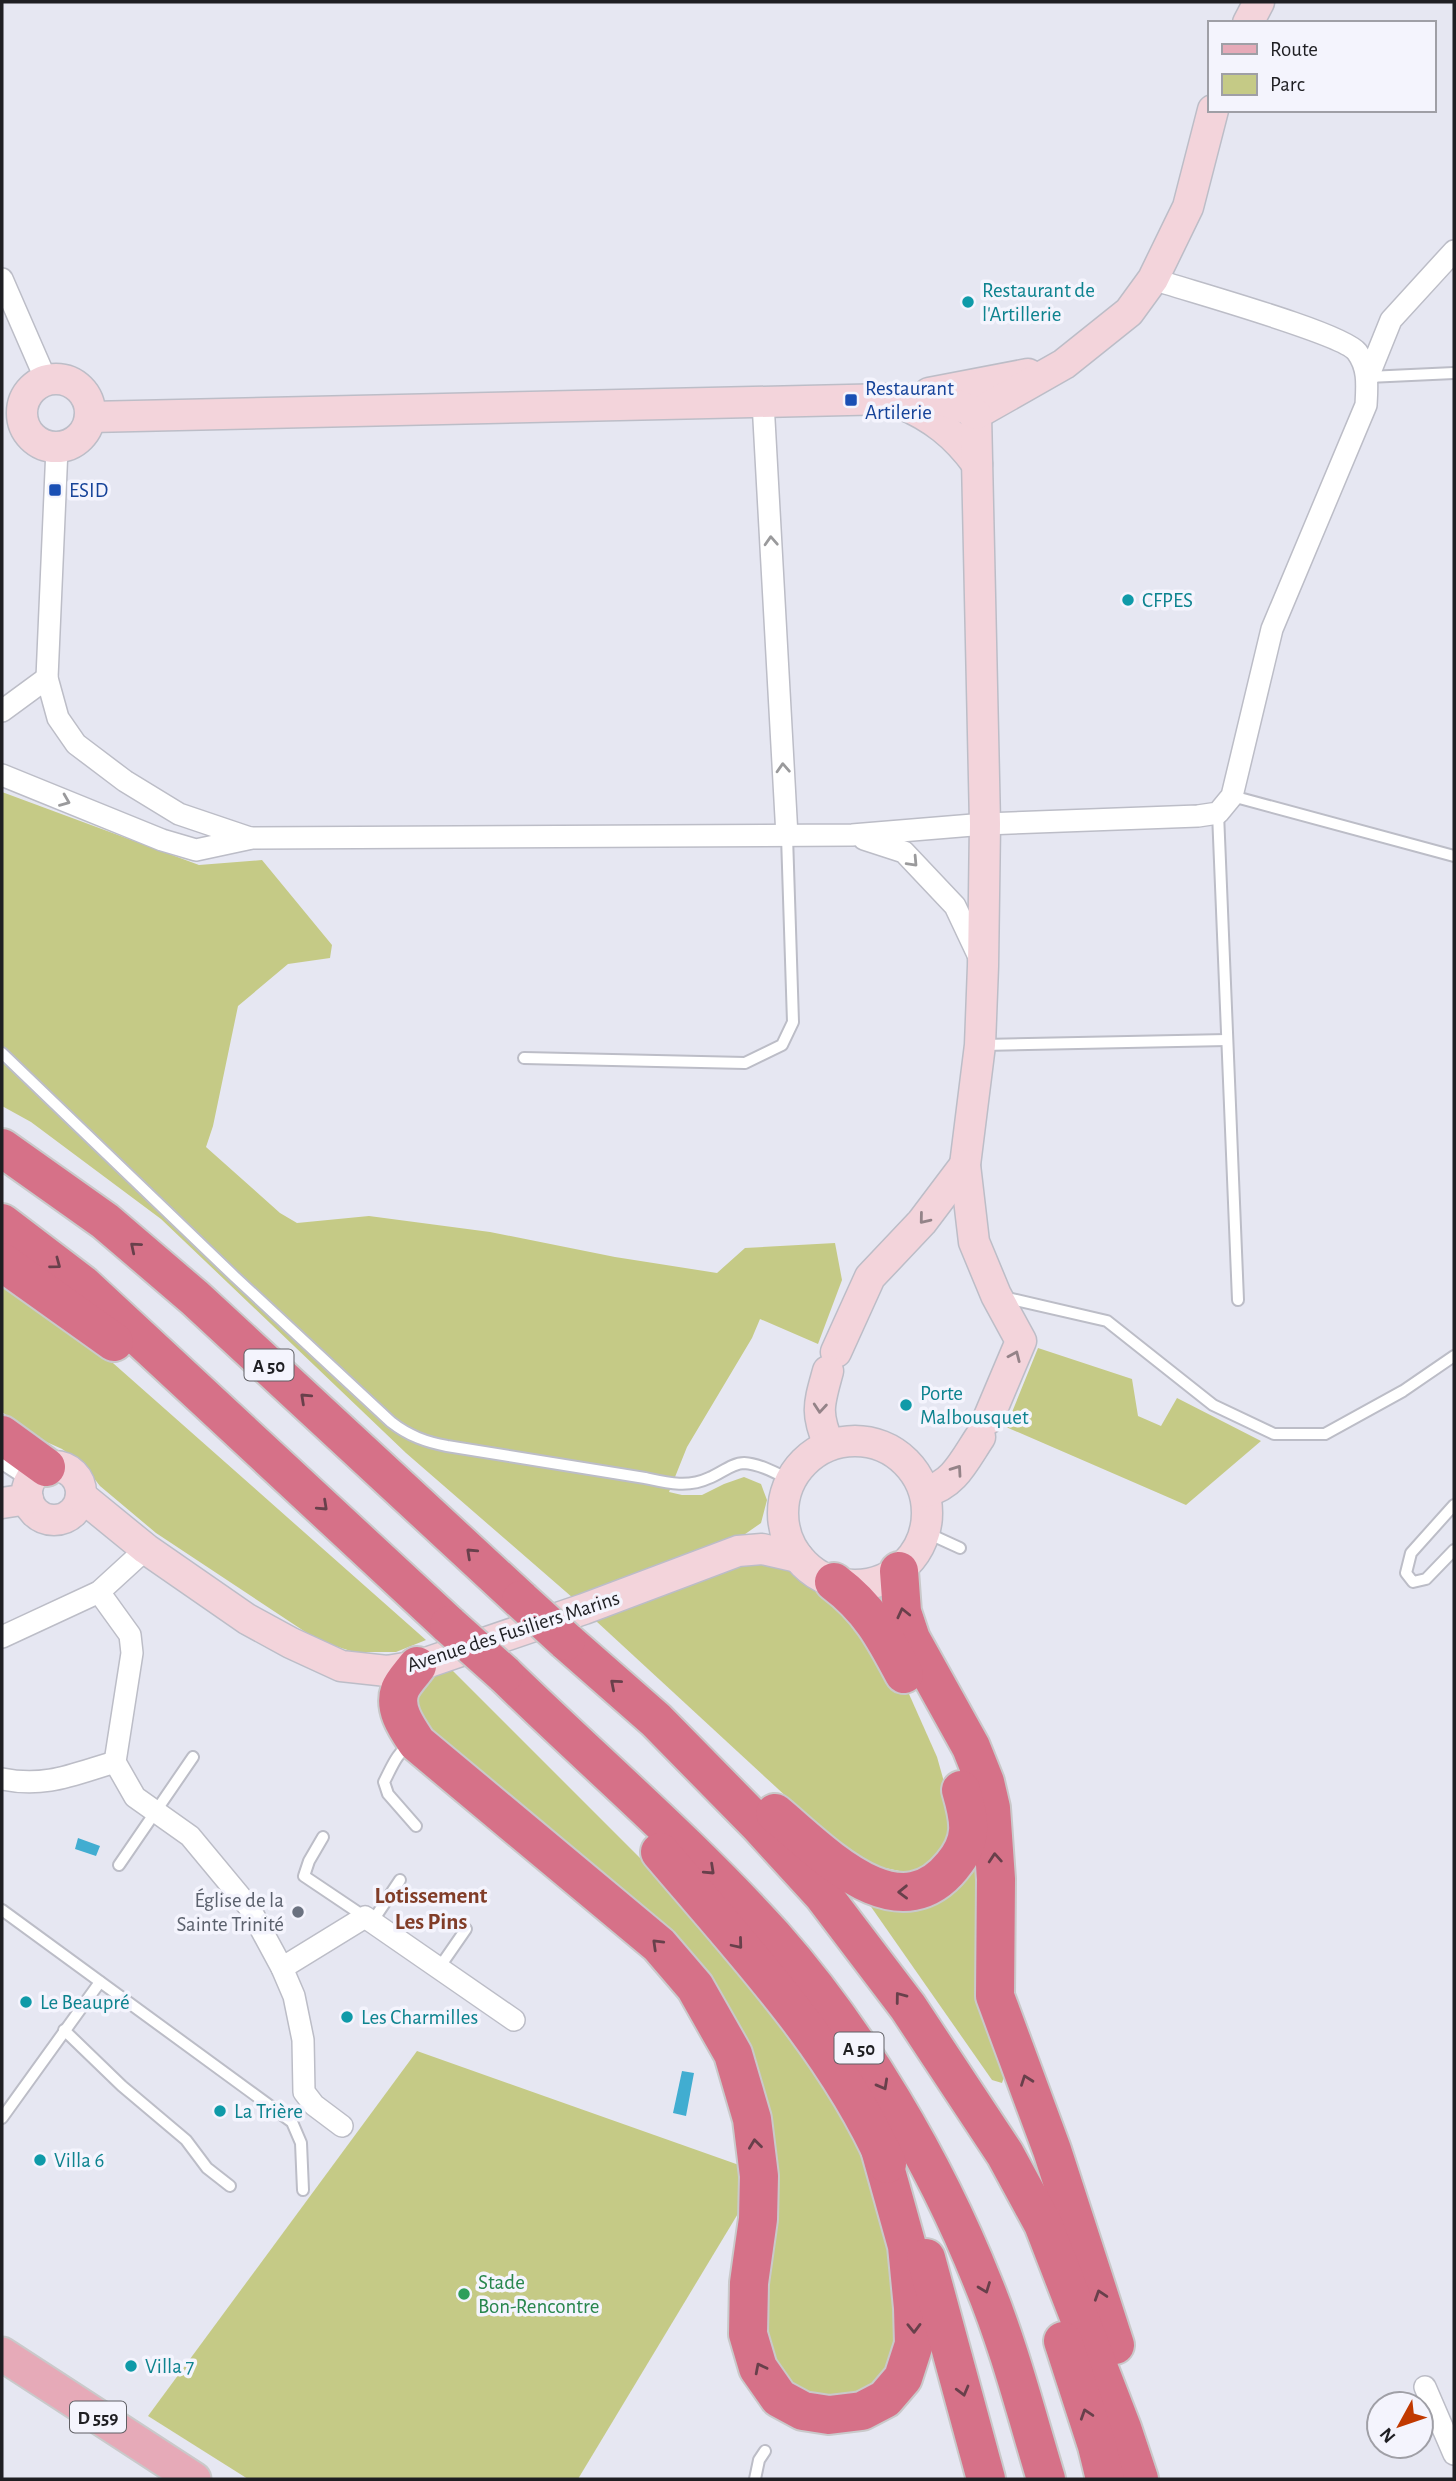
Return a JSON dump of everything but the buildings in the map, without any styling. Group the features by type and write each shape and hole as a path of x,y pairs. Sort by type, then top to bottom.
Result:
{"highway":[{"name":"A 50","path":"2,1148 105,1221 195,1297 521,1600 656,1720 760,1825 823,1895 908,2007 951,2074 1023,2226 1080,2394 1105,2479"},
{"name":"A 50","path":"2,1223 82,1284 273,1459 719,1879 774,1938 829,2007 876,2073 958,2225 1004,2340 1046,2479"},
{"path":"2,1262 273,1459"},
{"path":"2,1435 26,1488"},
{"path":"899,1571 902,1612 911,1639 971,1747 985,1782 991,1808 996,1879 995,1996 1052,2150 1106,2312 1149,2479"},
{"path":"656,1720 756,1797 841,1868 869,1885 890,1892 914,1892 932,1886 946,1875 960,1858 969,1837 969,1815 960,1787 947,1756 886,1640 871,1616 852,1595 834,1582"},
{"path":"416,1666 400,1690 399,1710 405,1726 417,1743 659,1945 695,1987 733,2054 752,2119 759,2176 749,2283 748,2334 758,2368 779,2398 803,2411 829,2415 862,2412 885,2399 904,2378 914,2344 914,2308 907,2246 878,2142"},
{"path":"535,1705 788,2004 855,2101 878,2142 919,2236 986,2479"},
{"path":"951,2074 1005,2154 1043,2224 1139,2479"}],"main road":[{"name":"D 559","path":"2,2354 198,2476"}],"street":[{"path":"1234,21 1239,2"},
{"path":"1249,21 1259,2"},
{"path":"976,414 1065,364 1129,312 1153,279 1188,207 1212,112"},
{"path":"2,775 162,841 196,850 252,838 852,835 985,824 1218,813 1232,796 1272,629 1366,405 1368,377 1391,320 1454,251"},
{"path":"2,279 46,380"},
{"path":"1153,279 1324,333 1357,351 1368,377"},
{"path":"891,399 1019,377 1065,364"},
{"path":"63,379 78,387 88,400 90,417 85,432 73,444 57,448 40,444 11,417 36,385 46,380 63,379"},
{"path":"90,417 891,399 943,400 962,405 976,414"},
{"path":"891,399 920,411 947,429 977,464"},
{"path":"763,402 787,836"},
{"path":"925,1492 938,1489 951,1480 984,1428 1021,1341 996,1295 974,1242 965,1165 980,1045 983,966 985,824 976,414"},
{"path":"57,448 47,678 58,718 76,744 125,781 179,814 252,838"},
{"path":"2,711 47,678"},
{"path":"852,835 904,852 954,906 983,966"},
{"path":"829,1445 819,1421 819,1404 832,1361 870,1277 922,1222 965,1165"},
{"path":"848,1440 868,1441 887,1448 904,1458 925,1492 928,1512 920,1546 899,1571 885,1579 851,1585 834,1582 814,1572 798,1557 789,1543 783,1509 790,1480 813,1454 829,1445 848,1440"},
{"path":"59,1466 73,1473 78,1480 81,1496 79,1505 72,1514 61,1520 51,1520 35,1511 26,1488 59,1466"},
{"name":"Avenue des Fusiliers Marins","path":"81,1496 146,1549 247,1619 341,1666 387,1671 416,1666 584,1609 738,1551 762,1549 798,1557"},
{"name":"Avenue des Fusiliers Marins","path":"738,1551 783,1509"},
{"path":"2,1637 99,1592 146,1549"},
{"path":"99,1592 130,1635 132,1653 115,1762 135,1797 190,1836 249,1907 294,1996 303,2040 304,2092 314,2105 342,2126"},
{"path":"2,1779 26,1784 53,1781 115,1762"},
{"path":"282,1968 369,1920 514,2020"},
{"path":"1425,2387 1454,2454"}],"lane":[{"path":"1368,377 1454,373"},
{"path":"1232,796 1454,856"},
{"path":"1218,813 1238,1300"},
{"path":"524,1058 745,1063 782,1045 793,1022 787,836"},
{"path":"980,1045 1227,1040"},
{"path":"2,1053 235,1277 403,1432 424,1441 447,1446 677,1485 694,1484 709,1479 741,1463 756,1465 790,1480"},
{"path":"996,1295 1107,1321 1213,1405 1274,1434 1325,1434 1404,1391 1454,1356"},
{"path":"2,1464 26,1488"},
{"path":"1454,1505 1411,1553 1406,1573 1413,1582 1426,1579 1454,1550"},
{"path":"925,1532 960,1548"},
{"path":"416,1826 388,1794 384,1782 405,1748 417,1743"},
{"path":"119,1865 194,1757"},
{"path":"323,1837 304,1876 369,1920 400,1880"},
{"path":"2,1910 292,2122 301,2143 303,2190"},
{"path":"439,1968 466,1929"},
{"path":"3,2112 100,1982"},
{"path":"64,2030 122,2086 186,2140 207,2168 230,2186"},
{"path":"2,2341 198,2476"},
{"path":"755,2479 759,2460 765,2451"}],"green space":[{"path":"2,792 199,865 262,860 332,945 330,958 288,964 238,1006 213,1126 206,1147 280,1213 297,1223 369,1216 490,1232 615,1257 717,1273 745,1248 835,1243 842,1280 818,1344 760,1319 752,1338 687,1447 669,1492 702,1495 744,1477 761,1484 767,1500 761,1523 738,1539 573,1598 406,1453 161,1219 31,1122 2,1106"},
{"path":"2,1272 27,1287 426,1640 396,1652 354,1652 319,1641 156,1533 100,1486 82,1463 62,1449 40,1439 2,1412"},
{"path":"1038,1348 1132,1379 1138,1416 1161,1426 1177,1398 1261,1441 1186,1505 1006,1427"},
{"path":"775,1558 871,1627 909,1694 937,1757 948,1796 953,1834 936,1863 909,1873 871,1865 790,1800 596,1621 749,1562"},
{"path":"448,1666 712,1930 800,2040 856,2141 883,2216 903,2318 887,2373 872,2387 826,2403 786,2384 763,2342 749,2062 418,1721 419,1693 426,1682"},
{"path":"980,1864 1008,2065 1002,2083 992,2080 860,1891"},
{"name":"Stade Bon-Rencontre","path":"417,2051 739,2165 739,2212 578,2479 248,2479 148,2416"}],"water":[{"path":"78,1838 100,1846 96,1856 75,1849"},
{"path":"682,2071 694,2073 686,2116 673,2113"}],"place":[{"name":"Restaurant de l'Artillerie","path":"968,302"},
{"name":"Restaurant Artilerie","path":"851,400"},
{"name":"ESID","path":"55,490"},
{"name":"CFPES","path":"1128,600"},
{"name":"Porte Malbousquet","path":"906,1405"},
{"name":"Église de la Sainte Trinité","path":"298,1912"},
{"name":"Le Beaupré","path":"26,2002"},
{"name":"Les Charmilles","path":"347,2017"},
{"name":"La Trière","path":"220,2111"},
{"name":"Villa 6","path":"40,2160"},
{"name":"Stade Bon-Rencontre","path":"464,2294"},
{"name":"Villa 7","path":"131,2366"}],"district":[{"name":"Lotissement Les Pins","path":"431,1908"}]}
